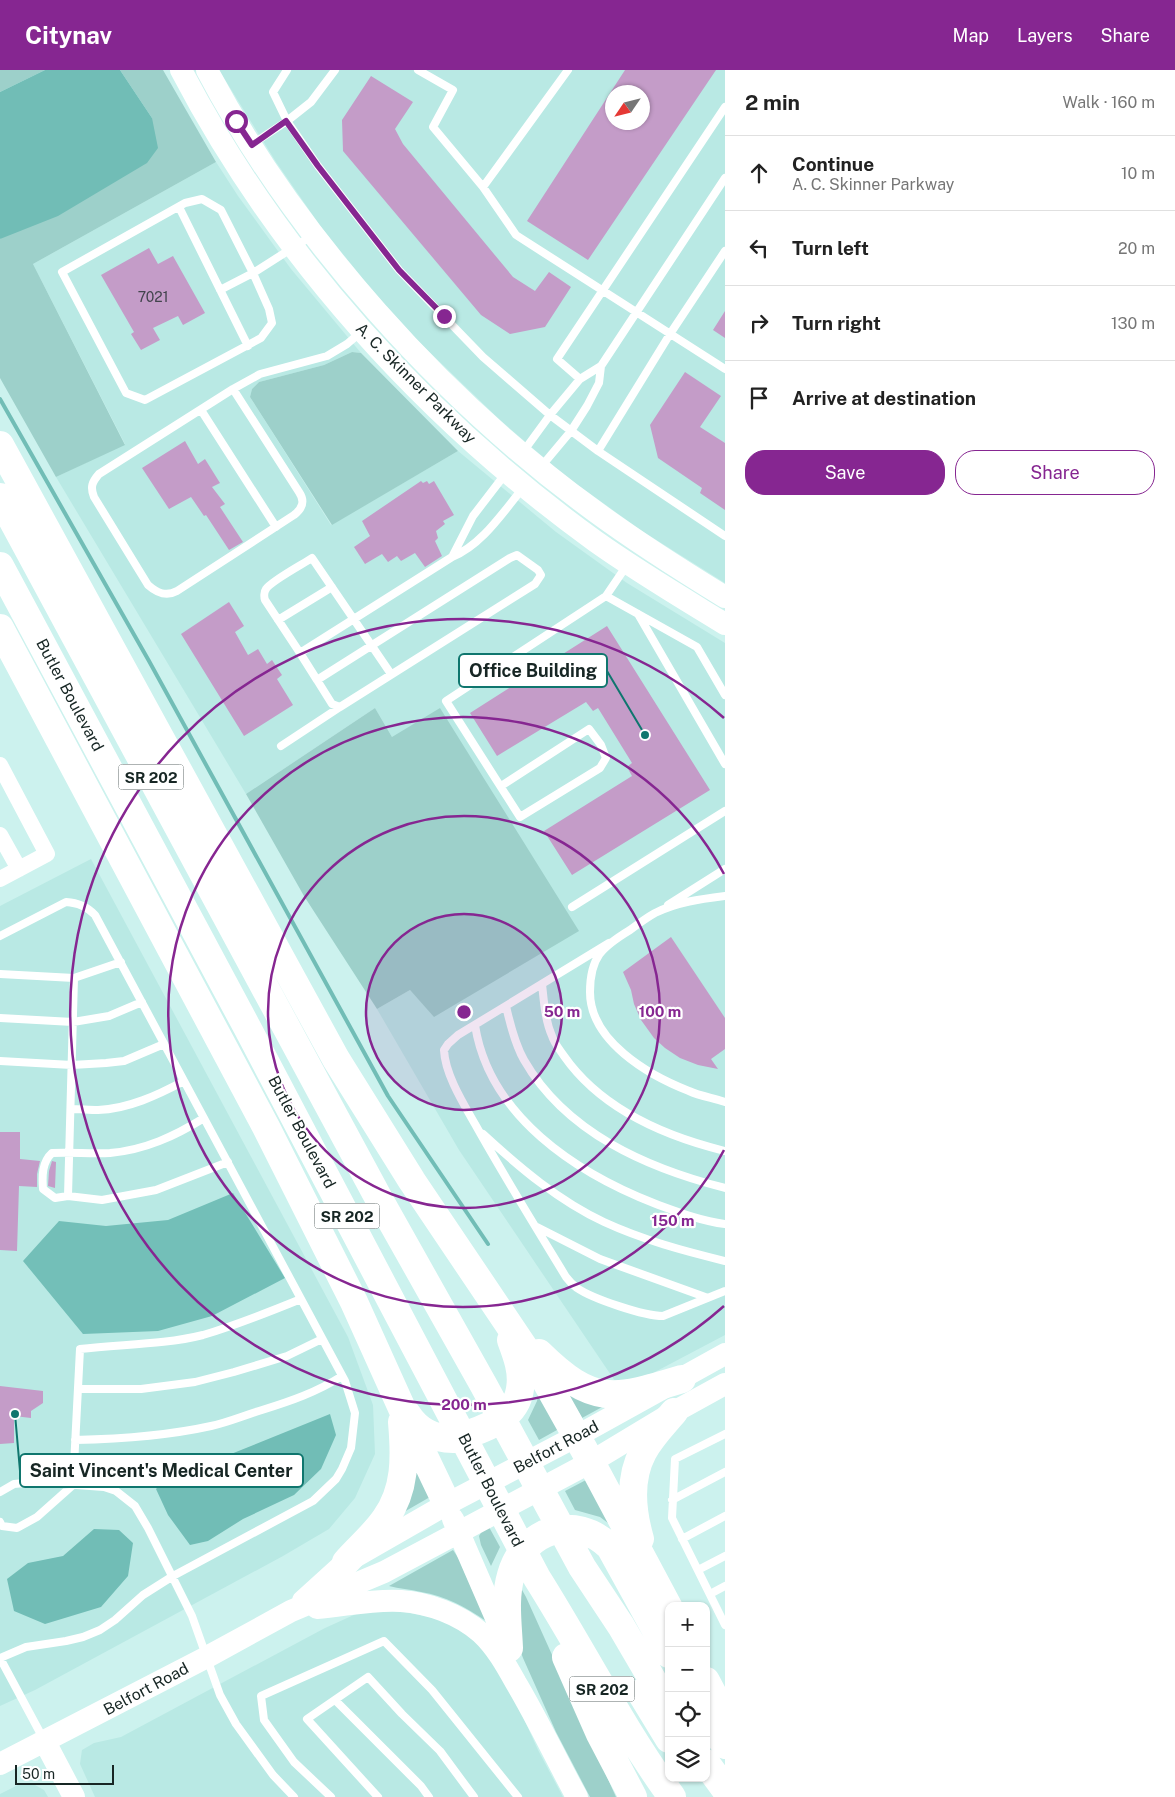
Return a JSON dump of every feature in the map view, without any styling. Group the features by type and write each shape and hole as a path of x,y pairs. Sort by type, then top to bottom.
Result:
{"highway":[{"path":"0,445 336,1059 412,1181 540,1371 666,1602"},
{"name":"Butler Boulevard","path":"0,497 379,1199 483,1384 582,1567 621,1626 665,1701"},
{"name":"Butler Boulevard","path":"0,566 132,811 537,1578 570,1630 602,1690 632,1740 672,1797"},
{"path":"0,628 266,1127 354,1302 397,1399 447,1504"},
{"path":"504,1317 559,1372 585,1389 598,1393 628,1394 682,1379"},
{"path":"397,1399 409,1418 420,1429 442,1438 455,1439 487,1428 498,1422 517,1403 520,1390 520,1365 504,1317"},
{"path":"346,1562 384,1520 394,1504 400,1488 404,1456 401,1419 397,1399"},
{"path":"649,1572 638,1533 633,1498 634,1482 637,1465 643,1451 674,1412"},
{"path":"509,1648 507,1604 510,1576 522,1551 533,1540 561,1528 575,1528 588,1532 600,1538 610,1547 665,1647"},
{"path":"582,1567 607,1630 638,1688 668,1737"},
{"path":"537,1578 556,1634 600,1734 633,1797"},
{"path":"710,1689 725,1717"},
{"path":"710,1723 725,1745"},
{"path":"710,1768 725,1789"},
{"path":"698,1782 709,1797"}],"main road":[{"name":"A. C. Skinner Parkway","path":"180,70 233,160 295,247 363,331 414,386 514,462 628,564 725,624"},
{"name":"A. C. Skinner Parkway","path":"207,70 252,145 290,202 349,279 514,462"},
{"name":"A. C. Skinner Parkway","path":"532,477 594,511 635,540 725,597"},
{"name":"Belfort Road","path":"291,1611 346,1562 447,1504 577,1436 725,1354"},
{"name":"Belfort Road","path":"0,1764 207,1657 291,1611 384,1572 591,1462 725,1384"},
{"path":"447,1504 509,1648 535,1714"},
{"path":"291,1611 400,1601 438,1609 474,1628 496,1649 535,1714 577,1797"},
{"path":"45,1742 74,1797"}],"street":[{"path":"0,765 4,784 47,854 0,879"},
{"path":"0,835 19,869"}],"lane":[{"path":"287,70 273,92 286,121 318,166 399,270 483,357 550,415 725,536"},
{"path":"252,145 311,102 335,70"},
{"path":"418,70 453,90 433,127 482,187 516,236 725,369"},
{"path":"482,187 568,70"},
{"path":"580,379 557,359 725,107"},
{"path":"452,556 473,516 550,415 580,379 601,366 725,178"},
{"path":"202,199 221,210 253,274 269,309 272,324 261,338 145,400 126,394 62,272 179,207 202,199"},
{"path":"179,207 248,346"},
{"path":"220,290 253,274 314,234"},
{"path":"598,450 670,334 725,251"},
{"path":"233,389 303,498 302,506 299,511 276,527 171,594 158,592 148,585 94,497 91,491 91,484 99,474 233,389 260,374 328,356 363,331"},
{"path":"300,653 452,556 464,552 478,539 571,431 600,382 601,366"},
{"path":"201,410 276,527"},
{"path":"281,746 535,584 541,575 538,570 517,555 510,558 317,680"},
{"path":"340,707 332,704 265,600 266,589 312,558 392,674"},
{"path":"501,786 589,729 601,744 606,758 600,768 520,817 446,701 606,596 628,564"},
{"path":"278,620 332,587"},
{"path":"606,596 697,648 725,694"},
{"path":"638,614 725,764"},
{"path":"572,907 725,811"},
{"path":"725,869 610,943 475,1025 448,1044 444,1050 448,1068 478,1130 508,1185 566,1277 575,1287 585,1293 641,1314 652,1316 663,1316 725,1291"},
{"path":"655,913 686,902 725,896"},
{"path":"0,936 66,902 77,902 88,908 95,915 342,1376 354,1413 353,1436 347,1458 336,1479 313,1501 173,1576 143,1595 115,1620 100,1630 83,1637 26,1647 0,1658 45,1742"},
{"path":"610,943 598,953 592,966 590,983 590,1000 594,1014 608,1038 638,1064 664,1079 689,1091 725,1102"},
{"path":"0,974 74,978 120,962"},
{"path":"68,1196 74,978"},
{"path":"542,984 547,1022 552,1039 588,1085 622,1110 647,1124 676,1136 725,1151"},
{"path":"0,1018 73,1022 110,1016 142,1002"},
{"path":"506,1006 512,1030 524,1060 548,1094 564,1111 608,1143 632,1155 657,1166 725,1188"},
{"path":"475,1025 482,1055 496,1082 518,1114 544,1140 574,1164 631,1194 678,1212 725,1224"},
{"path":"0,1061 72,1065 124,1061 164,1044"},
{"path":"71,1108 100,1110 123,1106 149,1098 184,1081"},
{"path":"204,1118 179,1133 145,1147 110,1153 52,1153 46,1158 42,1177 43,1189 56,1198 68,1196 102,1200 156,1190 228,1162"},
{"path":"478,1130 523,1170 561,1198 604,1222 670,1247 725,1261"},
{"path":"535,1227 600,1259 708,1298"},
{"path":"0,1522 2,1526 17,1528 37,1517 74,1485 80,1349 145,1344 202,1335 301,1299"},
{"path":"78,1389 141,1389 194,1382 287,1356 322,1338"},
{"path":"75,1440 120,1439 213,1426 297,1400 328,1386 342,1376"},
{"path":"725,1434 674,1459 672,1500 672,1518 725,1625"},
{"path":"672,1500 725,1472"},
{"path":"0,1492 14,1484 35,1482 104,1487 116,1491 135,1506 173,1576 192,1616 220,1696 236,1724 273,1775 294,1797"},
{"path":"682,1539 725,1516"},
{"path":"698,1570 725,1556"},
{"path":"710,1594 725,1586"},
{"path":"331,1797 294,1762 264,1720 262,1696 384,1641 432,1690 518,1797"},
{"path":"378,1797 307,1719 368,1677 440,1751 474,1797"},
{"path":"334,1700 408,1772 429,1797"}],"shaded area":[{"path":"45,70 120,70 152,118 158,148 147,163 58,216 0,239 0,92"},
{"path":"219,70 725,70 725,583 642,531 564,475 500,420 417,340 372,290 321,227 276,162"},
{"path":"216,162 291,269 361,353 352,352 324,365 259,382 252,389 250,397 331,525 458,451 556,532 627,583 725,643 725,1335 653,1373 617,1384 459,1150 377,1009 410,990 434,1016 578,930 392,737 375,708 246,794 56,477 125,444 33,264"},
{"path":"91,859 348,1337 373,1405 375,1454 355,1498 329,1529 283,1556 35,1690 0,1706 0,906"},
{"path":"233,1193 285,1278 212,1316 158,1331 83,1334 23,1261 59,1221 106,1226 168,1220"},
{"path":"330,1414 336,1435 321,1469 294,1495 243,1519 208,1541 190,1545 168,1515 156,1489 176,1468 231,1454"},
{"path":"94,1529 119,1530 133,1543 128,1576 101,1607 45,1624 14,1611 7,1579 28,1563 63,1556"},
{"path":"383,1608 446,1620 476,1640 507,1681 538,1750 563,1797 95,1797 80,1764 82,1750 94,1743 121,1737 325,1628 356,1614"},
{"path":"18,1785 35,1785 44,1790 48,1797 0,1797 0,1794"}],"green space":[{"path":"0,70 45,70 0,92"},
{"path":"120,70 163,70 216,162 33,264 125,445 56,477 0,378 0,239 152,118"},
{"path":"352,352 361,353 458,451 332,525 250,397 252,389 259,382 324,365"},
{"path":"375,708 392,737 440,708 579,931 434,1017 410,990 377,1009 304,896 246,794"},
{"path":"565,1389 604,1406 582,1418"},
{"path":"538,1395 557,1426 557,1430 539,1440 528,1420"},
{"path":"413,1465 430,1497 397,1516"},
{"path":"586,1480 616,1529 600,1517 575,1510 565,1491"},
{"path":"489,1527 500,1547 491,1566 479,1536 482,1531"},
{"path":"453,1550 459,1559 486,1621 447,1599 389,1586"},
{"path":"517,1581 526,1597 616,1797 590,1797 556,1732 519,1647"}],"building":[{"path":"625,70 716,70 588,260 527,221 605,101 605,130 650,130 650,85 615,85"},
{"path":"371,76 413,102 395,129 403,144 513,277 535,291 549,272 571,287 545,327 510,334 481,315 343,151 342,120"},
{"path":"149,248 158,264 173,256 205,313 183,325 178,316 153,328 160,340 141,350 131,334 134,332 101,275"},
{"path":"725,311 725,338 713,330"},
{"path":"685,372 721,396 700,427 725,443 725,510 700,493 702,488 658,458 650,425"},
{"path":"185,441 198,464 205,459 220,483 212,487 225,504 220,507 243,542 229,550 206,515 204,516 191,497 169,509 142,468"},
{"path":"421,481 423,483 427,481 429,484 434,481 454,515 443,521 445,524 436,531 438,538 435,541 442,556 425,567 415,553 401,561 397,556 388,562 382,554 365,564 354,547 370,536 362,521"},
{"path":"229,602 244,626 235,632 248,655 258,649 267,664 272,660 282,675 277,679 293,705 244,736 181,634"},
{"path":"607,626 710,790 572,875 544,831 632,776 627,767 632,763 598,708 593,711 586,702 497,756 470,713"},
{"path":"671,937 725,1018 725,1049 711,1059 718,1069 698,1065 680,1058 665,1048 654,1038 641,1020 634,1004 631,990 623,972"},
{"path":"0,1132 20,1132 20,1159 40,1161 37,1187 19,1186 17,1251 0,1250"},
{"path":"52,1161 56,1162 55,1188 48,1186"},
{"path":"0,1386 43,1391 43,1403 31,1411 31,1418 14,1416 14,1443 0,1444"}],"waterway":[{"path":"0,399 149,661 388,1096 488,1244"}],"place":[{"name":"Office Building","path":"645,735"},
{"name":"Saint Vincent's Medical Center","path":"15,1414"}],"route":[{"path":"236,121 252,145 286,121 318,166 399,270 444,316"}]}
